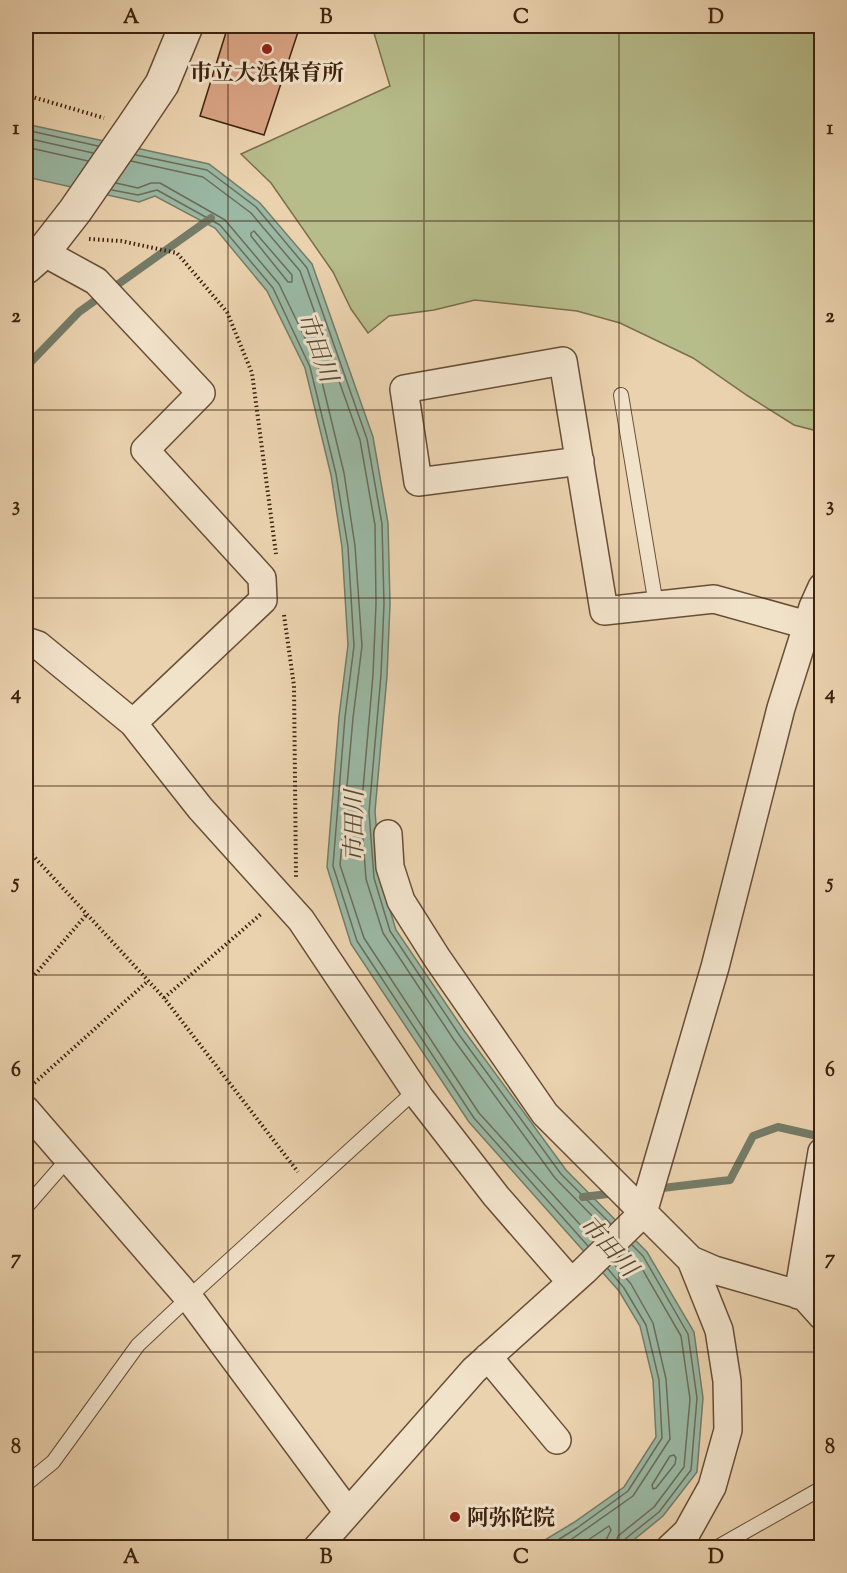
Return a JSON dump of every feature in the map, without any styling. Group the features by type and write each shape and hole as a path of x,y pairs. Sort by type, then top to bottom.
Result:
{"street":[{"path":"133,723 263,600 262,578 145,450 201,393 96,280 34,259 75,211 162,84 186,26"},
{"path":"580,461 418,482 404,390 563,361 580,461 604,611 714,599 807,625"},
{"path":"317,1548 347,1511 474,1370 644,1214 715,967 781,708 807,625 822,587"},
{"path":"26,641 38,645 133,723 200,808 301,920 416,1091 496,1196 578,1276"},
{"path":"388,834 390,867 401,901 437,958 545,1114 691,1260 714,1270 808,1291"},
{"path":"26,1110 188,1298 347,1511"},
{"path":"822,1152 808,1291 822,1316"},
{"path":"670,1548 687,1532 712,1486 728,1430 727,1381 719,1330 691,1260"},
{"path":"488,1358 557,1440"}],"lane":[{"path":"621,394 656,605"},
{"path":"26,1484 52,1462 138,1345 416,1091"},
{"path":"26,1207 67,1160"},
{"path":"716,1548 822,1488"}],"path":[{"path":"26,95 133,127"},
{"path":"26,848 164,998 309,1187"},
{"path":"164,998 280,897"},
{"path":"26,984 87,914"},
{"path":"26,1090 148,981"}],"green space":[{"path":"352,26 821,26 821,432 794,425 693,358 620,323 577,311 475,300 434,310 389,316 368,333 351,309 333,272 271,183 241,154 390,86 374,33"}],"water":[{"name":"市田川","path":"26,124 209,164 260,203 312,264 373,437 388,523 390,604 387,676 375,811 380,877 396,930 465,1032 566,1170 647,1252 694,1332 703,1398 697,1472 663,1516 625,1547 533,1547 573,1523 624,1487 656,1437 653,1380 640,1326 619,1291 469,1122 351,944 327,867 339,717 348,645 342,547 331,475 305,368 267,291 215,228 155,196 139,202 26,177"}],"building":[{"path":"228,26 300,26 264,135 200,116"}],"waterway":[{"path":"26,367 79,312 211,218"},
{"path":"654,1189 730,1180 753,1136 778,1127 822,1137"},
{"path":"583,1197 616,1193"}],"place":[{"name":"市立大浜保育所","path":"267,49"},
{"name":"阿弥陀院","path":"455,1517"}]}
